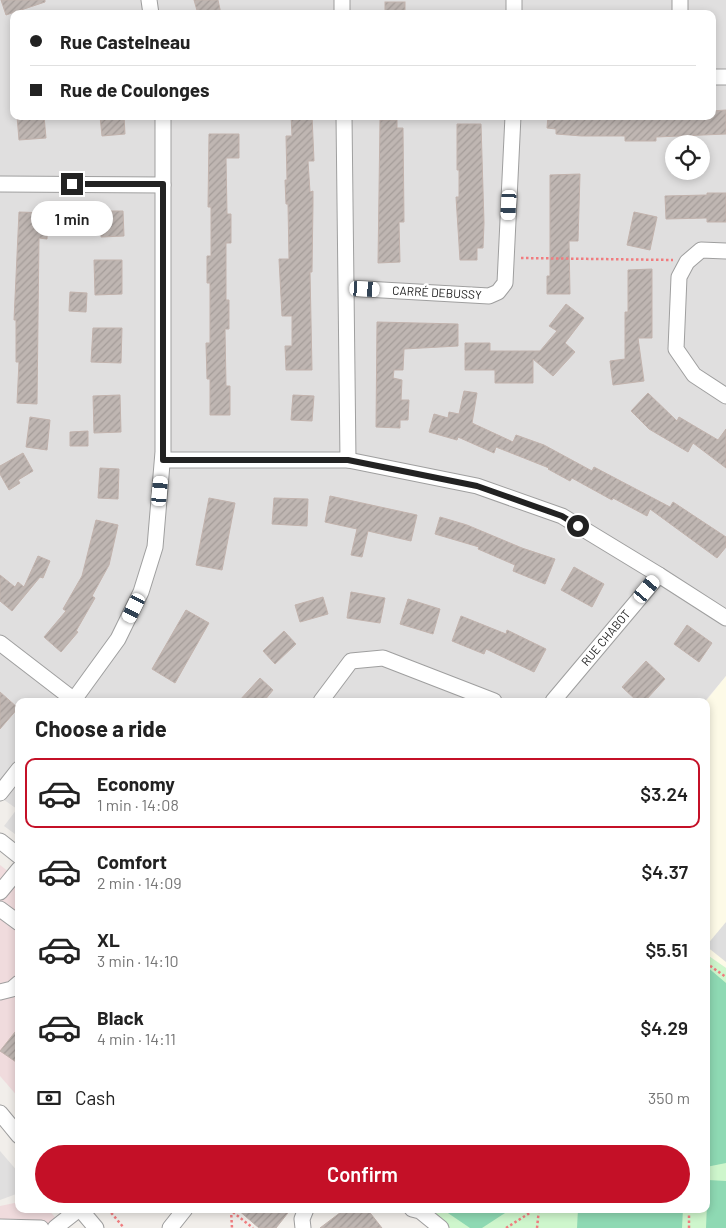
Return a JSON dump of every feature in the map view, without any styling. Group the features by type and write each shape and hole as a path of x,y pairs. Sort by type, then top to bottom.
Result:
{"street":[{"path":"75,698 118,639 141,592 155,547 163,460 162,120"},
{"path":"344,120 348,460"},
{"name":"CARRÉ DEBUSSY","path":"347,288 489,296 498,292 505,283 513,120"},
{"path":"0,184 163,184"},
{"path":"726,251 701,250 687,262 679,277 676,349 694,375 726,396"},
{"path":"163,460 348,460 477,486 562,516 659,574 726,618"},
{"name":"RUE CHABOT","path":"556,698 659,574"},
{"path":"0,643 71,698"},
{"path":"323,698 351,661 383,658 486,698"},
{"path":"0,793 15,774"},
{"path":"0,841 15,853"},
{"path":"0,892 15,873"},
{"path":"0,909 15,921"},
{"path":"0,992 15,986"},
{"path":"0,1113 15,1131"},
{"path":"55,1228 74,1213"},
{"path":"83,1213 96,1228"},
{"path":"170,1228 182,1213"},
{"path":"303,1228 302,1219 304,1213"},
{"path":"422,1213 441,1228"},
{"path":"0,1227 42,1228"}],"path":[{"path":"506,258 661,258 687,262"},
{"path":"710,966 726,976"},
{"path":"112,1213 124,1228"},
{"path":"230,1213 232,1228"},
{"path":"235,1213 253,1228"},
{"path":"506,1228 530,1213"},
{"path":"537,1213 537,1228"},
{"path":"689,1213 689,1228"}],"shaded area":[{"path":"0,0 726,0 726,676 708,698 15,698 15,808 0,797"},
{"path":"726,676 726,968 710,957 710,698 708,698"},
{"path":"15,812 15,834 4,826"},
{"path":"0,865 15,877 15,1093 0,1076"},
{"path":"726,922 726,962 710,949 710,941"},
{"path":"0,1151 15,1168 15,1194 0,1200"},
{"path":"15,1203 15,1213 51,1213 64,1228 0,1228 0,1206"}],"green space":[{"path":"710,957 726,968 726,1228 443,1228 423,1213 710,1213"},
{"path":"710,969 726,983 726,1163 710,1166"},
{"path":"710,1180 726,1181 726,1228 706,1228 707,1213 710,1213"},
{"path":"448,1213 505,1213 482,1228 470,1228"},
{"path":"578,1213 683,1213 682,1228 577,1228"}],"building":[{"path":"1,0 45,0 45,2 21,10 10,10 10,14 6,15"},
{"path":"194,0 218,0 220,10 197,10"},
{"path":"385,2 405,2 405,10 385,10"},
{"path":"726,110 726,134 665,135 665,137 656,137 656,141 625,141 625,136 556,134 556,129 547,128 548,120 716,120 716,111"},
{"path":"17,120 44,120 46,138 19,140"},
{"path":"100,120 124,120 125,134 102,136"},
{"path":"291,120 312,120 314,161 308,161 310,192 313,191 312,272 310,272 312,370 286,370 285,346 292,346 292,316 282,316 279,259 289,259 288,204 286,204 285,180 287,180 286,136 292,136"},
{"path":"380,120 397,120 397,128 403,128 404,222 399,222 400,262 378,263"},
{"path":"457,124 481,124 484,223 483,248 477,248 477,260 460,260 456,197 459,197"},
{"path":"209,134 239,134 239,158 226,158 227,214 231,214 231,243 226,243 226,300 229,300 229,329 225,329 226,386 230,386 230,415 210,415 210,379 207,379 206,343 210,343 210,283 207,283 207,256 211,256 211,207 208,207"},
{"path":"580,174 578,241 569,241 570,294 547,294 547,276 550,276 550,175"},
{"path":"707,193 726,193 726,222 707,222 707,218 666,219 665,196 707,195"},
{"path":"101,211 123,211 124,236 101,237"},
{"path":"19,212 48,213 47,239 39,238 37,404 17,403 19,362 16,362 16,320 14,320"},
{"path":"634,212 657,217 650,250 627,245"},
{"path":"94,260 122,260 122,294 95,295"},
{"path":"652,269 652,338 638,338 644,381 613,385 610,361 625,359 625,312 628,312 628,270"},
{"path":"70,292 87,293 86,312 69,311"},
{"path":"566,304 584,318 565,343 575,352 553,376 533,359 533,383 495,383 495,370 465,370 465,343 490,343 490,351 540,351 557,331 549,326"},
{"path":"377,322 458,324 458,346 404,349 403,370 394,370 393,378 402,380 401,400 409,400 408,420 400,420 400,428 376,427"},
{"path":"93,328 122,328 121,363 91,362"},
{"path":"464,391 477,393 472,423 513,442 516,435 544,445 592,471 594,467 670,507 673,502 726,537 726,547 717,558 650,509 647,516 613,498 612,500 572,478 570,481 549,468 496,447 494,453 458,437 457,440 429,432 434,414 448,418 449,412 459,414"},
{"path":"648,393 677,421 679,417 718,440 726,429 726,468 693,443 688,452 649,429 631,411"},
{"path":"120,395 121,432 94,433 93,396"},
{"path":"293,395 314,396 312,421 291,420"},
{"path":"30,417 50,420 47,450 26,447"},
{"path":"88,431 88,446 70,446 70,432"},
{"path":"23,453 33,471 18,480 20,483 9,490 0,474 0,466"},
{"path":"100,468 119,469 118,499 98,498"},
{"path":"330,496 417,515 411,541 368,531 362,557 351,555 357,529 325,522"},
{"path":"209,498 235,503 222,570 196,565"},
{"path":"274,498 308,499 307,526 272,524"},
{"path":"440,517 467,525 522,548 555,559 545,584 513,571 515,565 478,549 479,547 435,534"},
{"path":"96,520 118,525 109,565 92,596 95,598 76,631 78,632 61,652 44,637 66,611 63,609 82,576"},
{"path":"38,556 50,561 43,578 40,577 12,611 0,601 0,575 15,587 18,582 24,587"},
{"path":"574,567 604,584 592,607 561,590"},
{"path":"351,592 385,598 380,623 347,618"},
{"path":"323,597 328,614 300,622 295,605"},
{"path":"408,599 440,609 433,634 400,624"},
{"path":"186,610 209,623 175,683 152,669"},
{"path":"461,616 506,634 507,630 546,649 534,672 486,649 484,654 452,641"},
{"path":"687,625 712,643 699,662 674,644"},
{"path":"284,631 296,644 275,664 263,651"},
{"path":"646,661 665,679 648,698 634,698 622,687"},
{"path":"260,678 273,690 266,698 242,698"},
{"path":"0,692 15,705 15,712 0,729"},
{"path":"15,1032 15,1061 0,1051"},
{"path":"242,1213 288,1213 276,1228 259,1228"},
{"path":"340,1213 370,1213 382,1228 320,1228"}],"route":[{"path":"72,184 163,184 163,460 348,460 477,486 562,516 578,526"}]}
